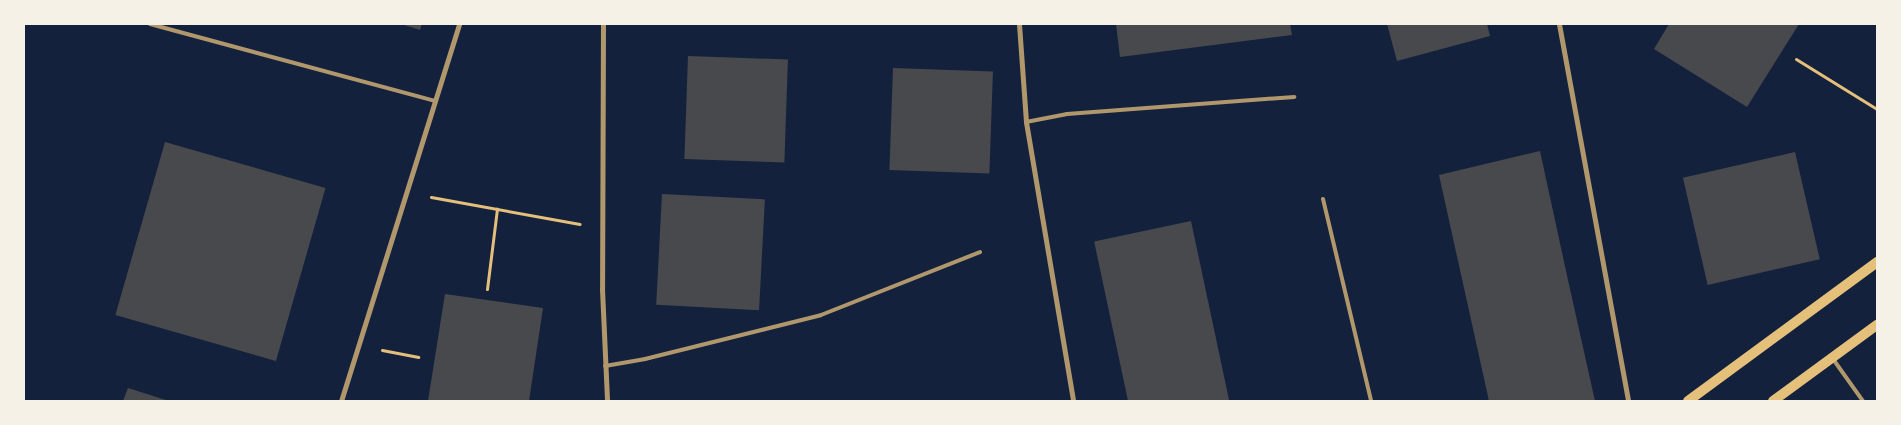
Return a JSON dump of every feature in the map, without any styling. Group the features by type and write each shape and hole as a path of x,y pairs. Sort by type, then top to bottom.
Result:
{"main road":[{"path":"1688,401 1877,262"},
{"path":"1773,401 1877,325"}],"street":[{"path":"340,401 459,24"},
{"path":"603,24 603,366 607,401"},
{"path":"1019,24 1026,122 1073,401"},
{"path":"1559,24 1628,401"}],"lane":[{"path":"150,24 435,101"},
{"path":"1026,122 1067,114 1294,97"},
{"path":"1323,199 1371,401"},
{"path":"603,366 645,359 821,315 980,252"},
{"path":"1832,357 1863,401"}],"path":[{"path":"1796,59 1877,109"},
{"path":"407,192 602,228"},
{"path":"487,289 497,209"},
{"path":"358,344 418,357"}],"building":[{"path":"401,24 422,24 420,30"},
{"path":"1116,24 1290,24 1292,35 1120,57"},
{"path":"1387,24 1487,24 1490,36 1397,61"},
{"path":"1669,24 1799,24 1747,107 1654,49"},
{"path":"688,56 788,59 784,162 684,159"},
{"path":"893,68 993,71 989,173 889,170"},
{"path":"165,142 326,188 276,361 115,315"},
{"path":"1540,151 1595,401 1489,401 1439,175"},
{"path":"1795,152 1820,259 1708,285 1683,178"},
{"path":"662,194 765,199 759,310 656,305"},
{"path":"1191,221 1229,401 1128,401 1094,242"},
{"path":"445,294 543,308 529,401 428,401"},
{"path":"128,388 169,401 123,401"}]}
